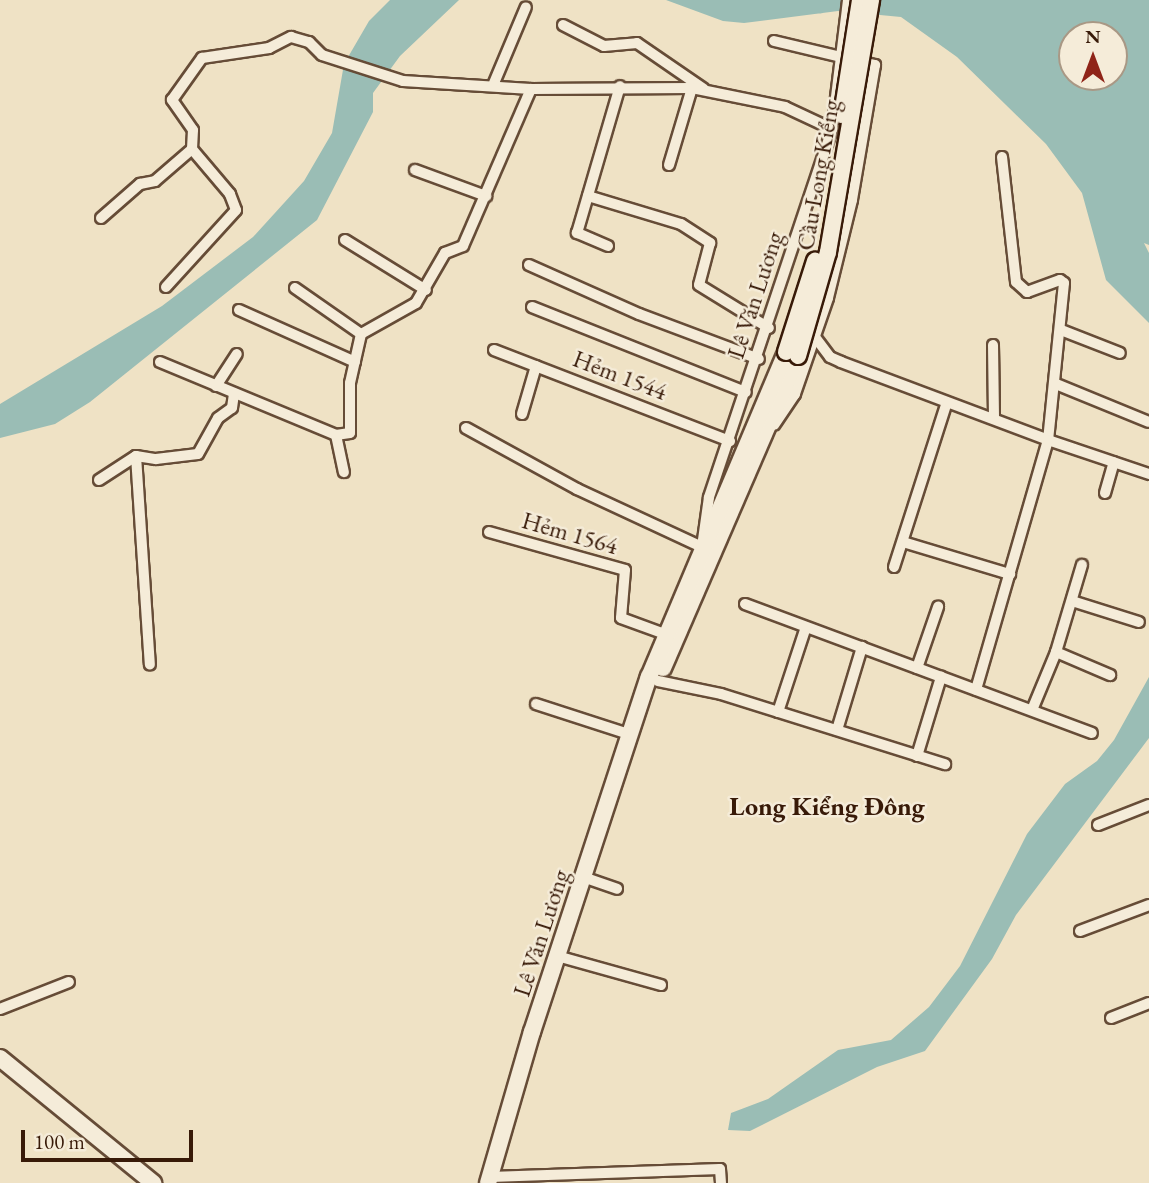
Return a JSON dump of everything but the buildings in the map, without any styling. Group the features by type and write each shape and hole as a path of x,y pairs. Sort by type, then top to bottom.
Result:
{"main road":[{"name":"Cầu Long Kiểng","path":"792,354 826,217 860,0"},
{"name":"Cầu Long Kiểng","path":"792,354 831,242 871,0"},
{"name":"Lê Văn Lương","path":"644,700 658,681 758,451 792,354"},
{"name":"Lê Văn Lương","path":"489,1180 629,734 644,700 665,634 702,547 792,354"},
{"path":"0,1058 153,1183"}],"street":[{"name":"Lê Văn Lương","path":"702,547 709,497 759,359 832,128 848,0"},
{"path":"494,83 526,7"},
{"path":"563,25 615,49 637,43 706,90"},
{"path":"101,218 140,184 155,181 192,149 194,130 172,100 202,58 269,48 290,37 309,42 322,55 403,81 494,83 531,89 620,86 692,88 785,107 832,128"},
{"path":"774,41 841,54"},
{"name":"Lê Văn Lương","path":"758,451 795,394 815,337 845,233 875,65 841,54"},
{"path":"608,246 578,233 620,86"},
{"path":"669,165 692,88"},
{"path":"361,334 394,319 416,303 426,290 445,253 463,246 531,89"},
{"path":"166,287 236,210 230,194 192,149"},
{"path":"976,690 1048,440 1056,384 1064,283 1060,280 1027,292 1016,282 1002,157"},
{"path":"415,170 486,196"},
{"path":"588,196 681,224 710,243 699,285 769,328"},
{"path":"345,240 426,290"},
{"path":"529,264 639,314 759,359"},
{"path":"295,288 361,334"},
{"path":"532,307 746,392"},
{"path":"239,310 355,362"},
{"path":"1061,331 1120,353"},
{"path":"160,362 336,435 350,433 355,362 361,334"},
{"path":"815,337 830,357 1048,440 1149,474"},
{"path":"993,345 994,419"},
{"name":"Hẻm 1544","path":"494,350 730,440"},
{"path":"216,386 237,354"},
{"path":"522,414 536,366"},
{"path":"1056,384 1149,422"},
{"path":"99,480 136,456 156,460 198,454 218,418 232,408 234,393"},
{"path":"894,568 947,402"},
{"path":"466,428 576,489 702,547"},
{"path":"336,435 344,472"},
{"path":"136,456 150,665"},
{"path":"1105,493 1114,462"},
{"name":"Hẻm 1564","path":"489,532 625,570 621,618 665,634"},
{"path":"903,542 1010,573"},
{"path":"1032,710 1056,652 1082,565"},
{"path":"1072,601 1139,622"},
{"path":"745,604 1092,733"},
{"path":"917,668 938,607"},
{"path":"778,712 806,627"},
{"path":"837,730 862,648"},
{"path":"1056,652 1110,675"},
{"path":"917,756 942,677"},
{"path":"658,681 778,712 945,764"},
{"path":"536,704 629,734"},
{"path":"1098,825 1149,805"},
{"path":"585,878 615,889"},
{"path":"1080,932 1149,905"},
{"path":"559,957 660,985"},
{"path":"0,1009 69,982"},
{"path":"1111,1018 1149,1003"},
{"path":"489,1180 720,1169 721,1183"}],"water":[{"path":"390,0 459,0 400,56 373,93 373,112 317,220 90,402 55,424 0,438 0,404 162,306 253,237 304,181 332,133 344,64 369,21"},
{"path":"666,0 1149,0 1149,245 1144,243 1149,253 1149,323 1106,280 1082,193 1046,144 957,57 901,17 838,11 744,23 723,21"},
{"path":"1149,677 1149,738 1016,915 992,959 925,1051 877,1067 750,1131 728,1130 731,1113 768,1099 838,1050 891,1040 929,1007 960,966 1027,834 1065,784 1097,761 1114,740"}],"district":[{"name":"Long Kiểng Đông","path":"827,807"}]}
